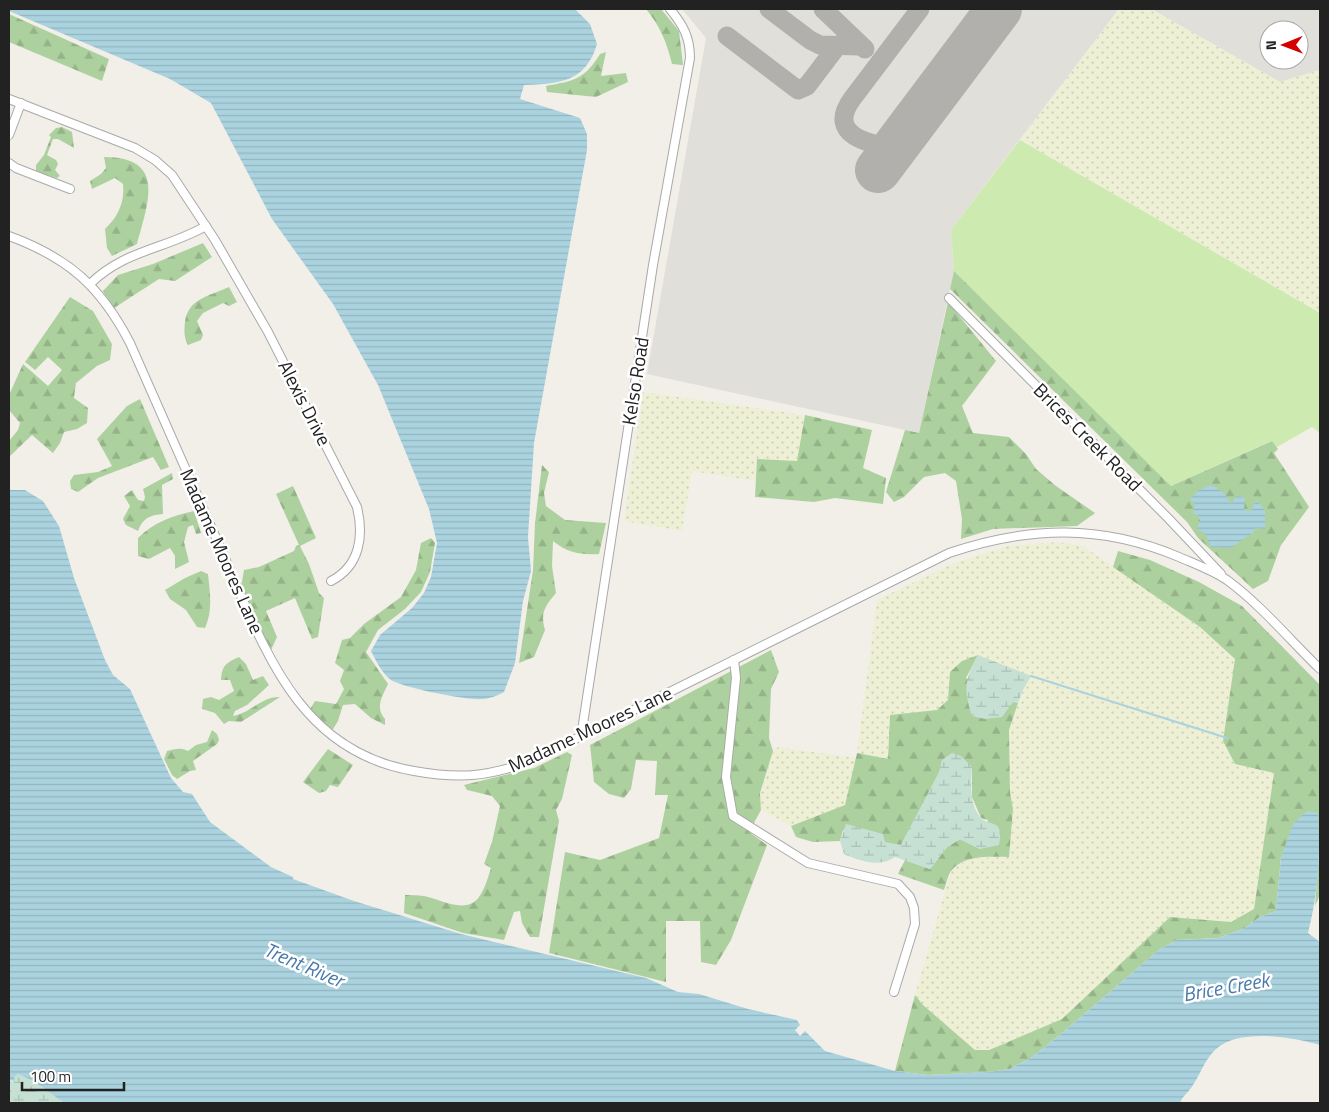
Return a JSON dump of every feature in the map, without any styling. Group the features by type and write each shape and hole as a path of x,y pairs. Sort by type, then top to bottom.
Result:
{"street":[{"name":"Kelso Road","path":"581,736 653,265 689,66 690,46 683,26 670,9"},
{"name":"Alexis Drive","path":"9,99 145,154 172,175 206,226 273,341 357,507 361,527 356,553 350,565 331,581"},
{"path":"9,135 21,103"},
{"path":"9,163 16,168 70,189"},
{"path":"90,284 109,266 122,259 184,238 206,226"},
{"name":"Madame Moores Lane","path":"9,236 55,258 90,284 111,309 130,343 278,672 298,703 324,730 338,742 380,764 448,777 489,774 529,762 950,553 1002,537 1055,532 1122,538 1153,546 1225,579 1242,593 1320,669"},
{"name":"Brices Creek Road","path":"949,298 1168,518 1225,579"},
{"path":"734,660 736,678 726,777 733,816 808,863 898,884 910,897 914,908 915,924 894,992"}],"shaded area":[{"path":"682,9 1119,9 951,230 954,271 919,433 647,374 706,38"},
{"path":"1151,9 1320,9 1320,70 1280,82"}],"green space":[{"path":"646,9 661,9 679,31 683,65 672,64 662,35"},
{"path":"1119,9 1151,9 1280,82 1320,70 1320,313 1020,140"},
{"path":"9,14 109,59 102,81 9,42"},
{"path":"606,52 601,76 626,73 628,82 596,97 547,92 546,86 578,78 584,74 600,54"},
{"path":"62,127 72,132 74,148 58,139 53,139 47,155 56,160 58,164 55,170 60,176 57,178 36,172 36,165 44,155 51,137 49,135 56,128"},
{"path":"1020,140 1320,313 1320,433 1312,427 1277,447 1271,441 1171,486 954,271 951,230"},
{"path":"104,157 124,159 137,165 145,174 148,185 148,198 137,244 112,256 107,248 105,229 120,209 123,197 123,184 115,178 92,189 90,181 101,174 106,168"},
{"path":"203,243 212,257 175,281 159,279 114,308 103,291 118,275 153,264"},
{"path":"954,271 1171,486 1272,441 1278,449 1274,453 1309,507 1281,545 1268,581 1253,589 1198,538 1187,522 950,289"},
{"path":"229,287 237,302 229,306 223,303 203,313 197,321 203,335 201,340 188,345 184,332 190,308 201,299"},
{"path":"70,297 93,311 112,344 110,360 97,366 76,383 74,398 88,408 87,423 77,429 64,432 60,443 53,453 32,435 9,457 9,441 18,430 20,423 9,410 9,395 23,364 48,386 62,370 48,357 35,370 25,362"},
{"path":"948,302 996,361 962,406 973,433 1009,437 1026,454 1036,469 1056,486 1095,513 1077,526 993,529 961,539 962,519 956,481 945,473 924,477 904,497 894,502 886,492 905,430 919,433"},
{"path":"643,392 805,415 797,461 757,459 756,481 692,471 682,531 624,521"},
{"path":"140,399 169,467 161,470 153,457 98,478 78,492 71,489 70,481 74,475 98,472 112,466 97,439 127,406"},
{"path":"805,415 872,430 863,468 886,478 883,504 835,498 814,502 755,497 757,459 797,461"},
{"path":"542,465 549,472 544,493 546,506 565,520 606,523 599,554 574,552 553,541 552,566 556,593 544,610 545,630 534,657 519,663 533,570 535,523"},
{"path":"172,473 173,479 162,485 163,514 148,518 142,523 138,531 126,525 123,519 130,506 124,496 132,490 138,500 144,501 143,489"},
{"path":"293,486 316,538 300,546 309,564 319,593 324,598 318,637 312,639 295,598 266,611 277,637 271,650 241,587 244,570 259,567 294,551 296,546 299,545 276,494"},
{"path":"194,511 201,533 196,534 193,525 188,527 184,542 189,562 175,569 175,556 170,548 149,559 138,556 138,538 144,532 164,520"},
{"path":"431,538 435,543 430,572 421,592 405,609 378,630 366,652 388,684 380,706 385,719 385,725 371,718 355,704 343,705 338,721 333,729 327,728 309,711 315,701 336,704 344,689 340,681 344,670 335,663 342,640 350,638 364,624 401,597 416,570 421,543"},
{"path":"1058,542 1083,546 1200,627 1235,659 1223,741 1235,764 1274,773 1254,909 1231,922 1170,917 1062,1019 989,1050 975,1050 923,1005 915,995 951,871 961,863 973,858 1008,857 1013,809 1010,792 1009,730 1023,690 1031,676 950,672 948,700 937,710 890,716 888,760 857,753 877,600 954,563 1008,546"},
{"path":"1118,551 1150,560 1199,582 1242,606 1320,685 1320,842 1281,857 1276,911 1260,917 1245,928 1219,938 1177,940 1160,949 1031,1058 1010,1069 989,1072 928,1075 895,1071 915,995 923,1005 975,1050 989,1050 1062,1019 1170,917 1231,922 1254,909 1274,773 1235,764 1223,741 1235,659 1200,627 1113,567"},
{"path":"201,571 208,574 210,595 208,622 205,628 197,627 186,610 170,599 165,590"},
{"path":"771,650 779,672 771,689 769,738 773,751 760,793 761,810 749,832 767,845 731,940 716,965 701,962 700,921 666,921 666,982 549,953 565,852 600,860 659,838 668,795 655,795 657,761 636,760 631,789 624,798 609,794 594,782 590,745"},
{"path":"978,655 966,678 1018,703 1009,730 1010,792 1013,809 1009,857 986,857 963,862 951,871 944,890 898,874 905,860 930,869 947,847 960,839 980,849 988,820 981,818 972,797 972,767 942,761 940,772 901,845 890,844 843,830 840,841 813,842 796,837 791,826 845,805 857,753 888,759 890,715 937,710 948,700 950,672 962,661"},
{"path":"978,655 1031,676 1018,703 1013,702 1002,717 985,719 972,716 967,698 967,684 970,671"},
{"path":"239,657 246,664 253,680 263,676 269,685 247,705 235,711 233,716 245,712 268,699 280,697 241,722 229,721 224,724 215,713 202,709 203,699 211,697 219,700 234,691 230,680 221,680 222,671 226,665"},
{"path":"212,730 217,734 219,740 217,744 193,761 196,770 190,771 177,779 172,775 164,759 167,751 180,749 188,751 196,745 207,742"},
{"path":"778,747 856,758 846,805 791,826 761,810 760,793 773,751"},
{"path":"328,749 353,765 338,787 330,785 326,791 319,793 303,782"},
{"path":"567,752 572,755 562,799 556,810 559,821 539,937 530,937 522,923 520,911 514,912 504,940 463,933 404,913 405,895 424,896 453,904 467,905 474,902 483,890 491,868 484,864 492,842 500,806 492,796 467,790 464,785 534,768"},
{"path":"952,753 961,756 972,767 972,799 976,812 984,820 998,827 1000,830 999,845 980,849 959,839 947,847 930,869 895,857 876,863 863,861 844,854 840,841 846,824 883,834 885,842 901,845 939,772 942,760"},
{"path":"1320,842 1320,895 1315,906"},
{"path":"18,1074 35,1082 64,1103 9,1103 9,1080 13,1082 14,1076"}],"water":[{"path":"9,9 575,9 590,24 597,44 586,66 570,78 560,82 524,85 520,99 580,118 587,134 587,150 534,443 528,537 531,571 523,601 515,663 504,692 490,698 475,699 445,695 406,686 388,677 371,651 380,635 412,608 424,593 431,577 437,543 429,509 378,385 333,304 272,219 211,103 170,79 9,11"},
{"path":"1212,485 1225,494 1231,504 1237,496 1245,498 1244,510 1251,511 1256,499 1265,511 1265,529 1255,528 1254,532 1230,548 1211,547 1205,533 1197,529 1200,521 1198,515 1193,513 1195,504 1190,499 1199,490"},
{"path":"9,490 25,490 43,501 59,526 74,578 105,660 113,675 130,689 171,778 183,792 192,794 210,822 271,867 293,877 293,879 354,901 461,934 646,978 678,992 699,994 748,1009 797,1020 800,1025 795,1030 800,1036 805,1031 825,1051 895,1071 928,1075 988,1072 1010,1069 1031,1058 1160,949 1177,940 1219,938 1245,928 1260,917 1276,911 1281,857 1293,824 1307,811 1318,813 1319,828 1316,888 1308,933 1320,942 1320,1045 1295,1039 1266,1036 1238,1038 1226,1042 1209,1057 1180,1103 64,1103 35,1082 18,1074 14,1077 15,1081 9,1080"}],"waterway":[{"path":"1031,676 1227,738"}],"taxiway":[{"path":"769,9 810,40 820,45 861,46"},
{"path":"823,9 865,49"},
{"path":"894,148 873,144 854,136 847,129 844,121 845,111 920,9"},
{"path":"727,36 798,90 807,86 838,45"}],"runway":[{"path":"878,170 999,9"}],"water label":[{"name":"Trent River","path":"304,965"},
{"name":"Brice Creek","path":"1226,987"}]}
